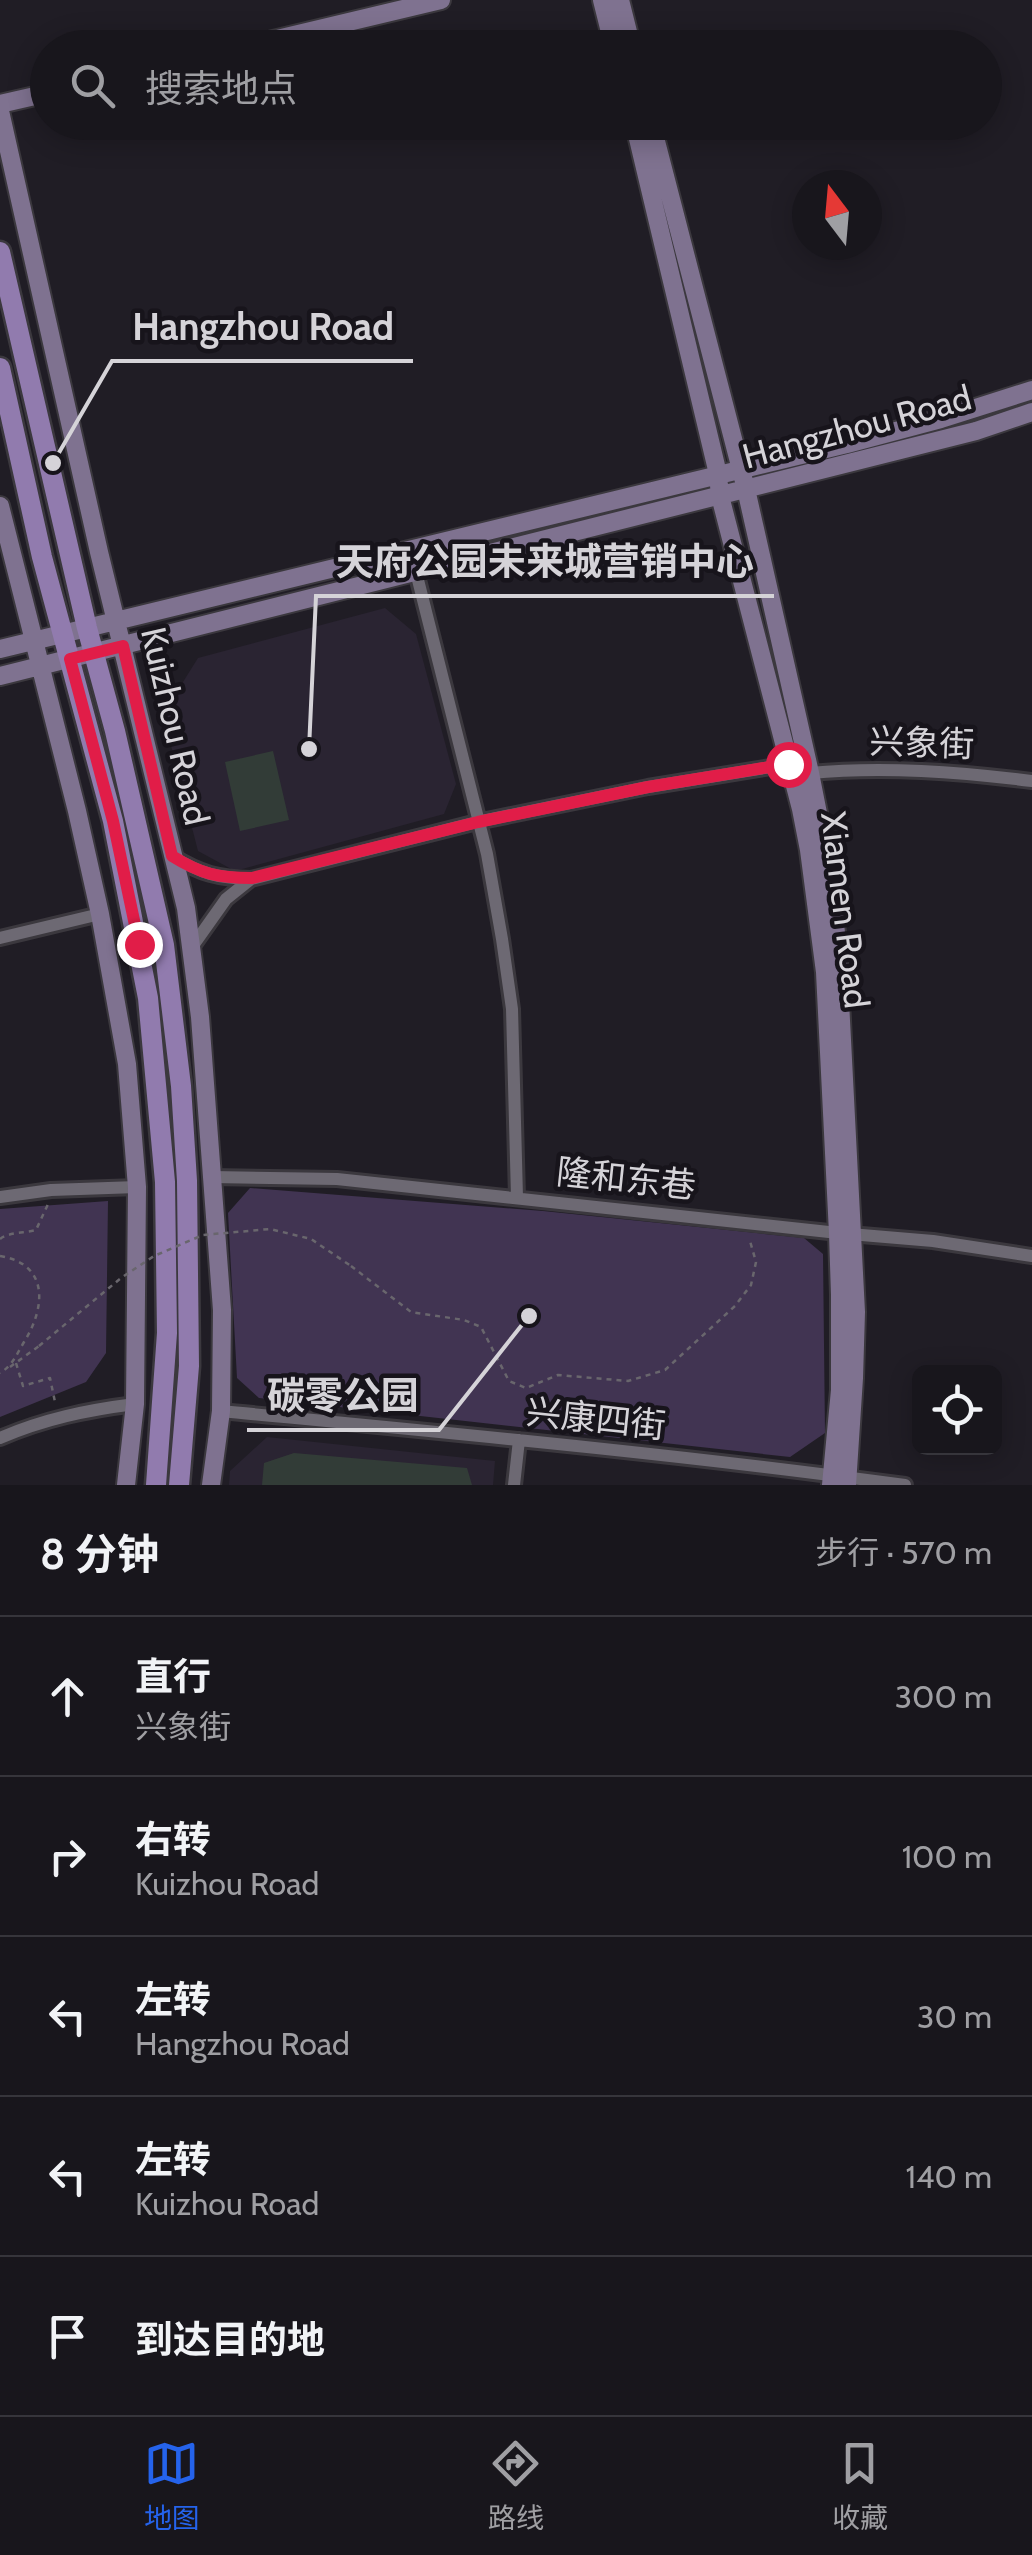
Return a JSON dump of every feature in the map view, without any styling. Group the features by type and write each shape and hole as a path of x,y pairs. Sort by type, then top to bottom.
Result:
{"main road":[{"path":"315,30 441,0"},
{"path":"602,0 610,30"},
{"path":"620,0 628,30"},
{"path":"0,108 30,98"},
{"name":"Kuizhou Road","path":"0,108 192,948 222,1310 221,1411 210,1485"},
{"name":"Xiamen Road","path":"638,140 720,496 809,850 826,972 845,1233 856,1312 854,1378 839,1480"},
{"name":"Xiamen Road","path":"656,140 746,489 830,874 837,943 845,1233"},
{"name":"Kuizhou Road","path":"0,252 164,945 187,1180 188,1398 179,1485"},
{"path":"0,368 42,556 113,821 148,998 165,1182 167,1332 156,1485"},
{"name":"Hangzhou Road","path":"0,649 941,419 1032,390"},
{"name":"Hangzhou Road","path":"0,676 976,431 1032,412"},
{"path":"0,506 77,811 127,1064 137,1187 134,1404 126,1485"}],"street":[{"path":"416,572 486,854 512,1009 516,1197"},
{"path":"172,856 194,870 214,876 252,878 478,822 648,787 788,764"},
{"name":"兴象街","path":"810,773 953,771 1032,781"},
{"path":"192,948 226,899 252,878"},
{"path":"0,938 100,914"},
{"name":"隆和东巷","path":"212,1177 337,1179 933,1241 1032,1256"},
{"path":"0,1197 51,1190 137,1187"},
{"path":"0,1438 85,1410 134,1404"},
{"name":"兴康四街","path":"221,1411 519,1440 905,1485"},
{"path":"514,1485 519,1440"}],"path":[{"path":"0,1239 36,1230 50,1202"},
{"path":"0,1373 154,1256 202,1235 270,1228 311,1239 411,1312 464,1320 481,1327 509,1380 526,1388 558,1375 628,1381 665,1370 735,1306 751,1285 756,1262 750,1240"},
{"path":"0,1256 19,1259 40,1291 35,1326 9,1368"},
{"path":"16,1363 23,1386 50,1378 55,1402"}],"shaded area":[{"path":"385,608 416,634 456,784 444,814 235,871 198,851 163,714 198,658"},
{"path":"250,1188 543,1211 804,1238 823,1254 825,1433 790,1457 259,1398 237,1378 228,1213"},
{"path":"108,1201 106,1353 86,1382 0,1417 0,1209"},
{"path":"267,1437 495,1461 493,1485 229,1485 230,1471"}],"building":[{"path":"273,751 289,820 240,831 225,762"},
{"path":"294,1453 467,1468 472,1485 262,1485 264,1463"}],"place":[{"name":"Hangzhou Road","path":"53,463"},
{"name":"天府公园未来城营销中心","path":"309,749"},
{"name":"碳零公园","path":"529,1316"}],"route":[{"path":"139,944 113,821 70,659 123,646 172,856 194,870 214,876 252,878 478,822 648,787 788,764"}]}
